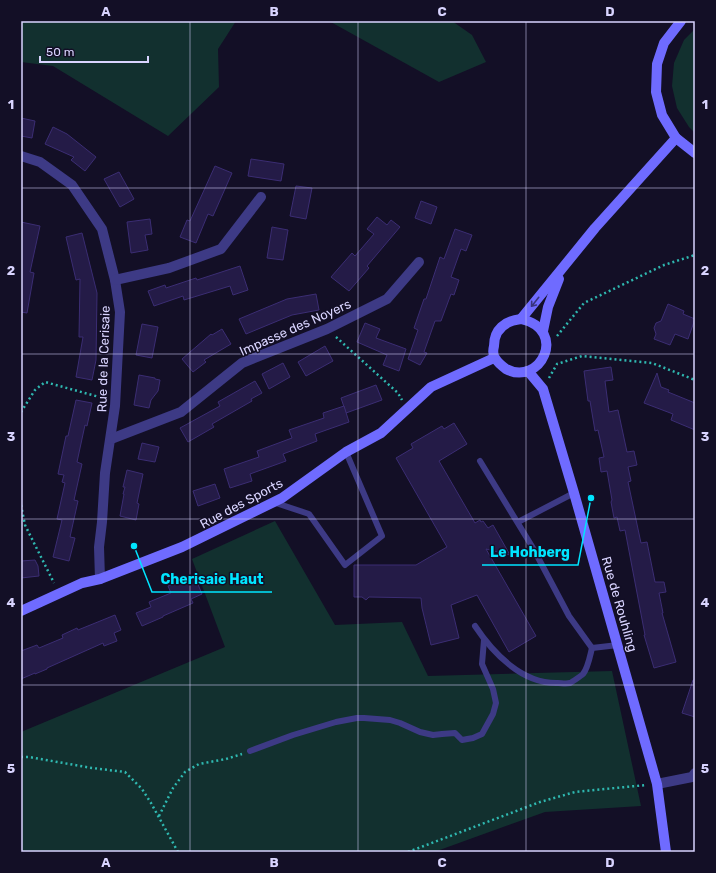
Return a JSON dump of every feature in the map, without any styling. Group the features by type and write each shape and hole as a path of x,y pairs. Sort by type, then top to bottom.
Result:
{"street":[{"path":"681,21 664,43 657,64 656,92 662,115 676,138 695,153"},
{"path":"521,319 595,228 676,138"},
{"name":"Rue de la Cerisaie","path":"21,156 40,162 72,185 102,229 115,280 120,312 115,406 105,474 99,547 100,579"},
{"path":"115,280 170,268 221,249 261,198"},
{"name":"Impasse des Noyers","path":"111,439 180,412 242,362 327,329 387,299 420,262"},
{"path":"542,331 548,307 566,264"},
{"path":"521,319 536,324 542,331 546,339 546,349 544,357 538,365 528,371 512,371 500,365 494,358 494,340 498,330 505,324 512,320 521,319"},
{"name":"Rue des Sports","path":"21,611 82,584 100,579 182,548 282,498 346,452 381,433 431,387 494,358"},
{"name":"Rue de Rouhling","path":"528,371 543,389 618,645 657,784 666,852"},
{"path":"657,784 694,777"}],"lane":[{"path":"273,502 309,514 345,565 382,536 346,452"},
{"path":"480,461 533,548 569,616 592,648"},
{"path":"518,522 574,493"},
{"path":"474,626 496,653 520,673 538,680 553,683 570,683 583,674 592,648"},
{"path":"250,752 294,735 336,722 357,718 390,720 420,732 433,735 455,733 462,740 473,738 482,734 493,714 496,703 493,689 482,664 484,640"},
{"path":"592,648 618,645"}],"path":[{"path":"546,349 584,303 664,265 695,254"},
{"path":"327,329 398,393 408,408"},
{"path":"543,389 557,364 582,356 652,363 695,380"},
{"path":"21,412 35,390 45,382 103,397 115,406"},
{"path":"21,505 25,525 59,594"},
{"path":"159,816 173,788 185,772 199,764 226,759 250,752"},
{"path":"21,757 125,772 142,790 151,803 178,852"},
{"path":"408,852 540,802 575,792 657,784"}],"green space":[{"path":"21,21 236,21 218,49 219,87 168,136 53,66 21,62"},
{"path":"329,21 452,21 472,35 486,62 439,82"},
{"path":"695,29 695,133 689,127 677,108 672,86 674,63 684,40"},
{"path":"275,521 335,625 402,622 428,676 612,671 641,806 545,812 434,852 21,852 21,732 225,647 192,559"}],"building":[{"path":"21,118 35,121 32,138 21,136"},
{"path":"53,127 67,134 96,157 85,171 71,160 74,157 45,144"},
{"path":"251,159 284,164 281,181 248,176"},
{"path":"215,166 232,173 213,216 208,214 196,243 180,237 187,220 190,221"},
{"path":"119,172 134,199 120,207 104,179"},
{"path":"296,186 312,188 306,219 290,216"},
{"path":"421,201 437,207 431,224 415,218"},
{"path":"377,217 387,225 391,220 400,227 367,266 369,268 349,291 331,277 352,253 355,256 374,234 367,229"},
{"path":"150,219 152,234 145,235 148,250 131,253 127,222"},
{"path":"21,222 40,226 30,272 34,273 27,313 21,312"},
{"path":"272,227 288,230 283,260 267,258"},
{"path":"455,229 472,235 466,251 461,249 451,277 459,280 454,295 451,294 441,321 435,321 424,352 427,353 420,365 408,359 418,330 414,328 424,299 426,299 440,257 444,259"},
{"path":"82,233 97,293 96,360 92,380 76,377 83,337 79,337 80,279 76,280 66,237"},
{"path":"240,266 248,290 233,295 230,286 184,300 183,296 154,306 148,291 165,285 166,288 196,278 197,280"},
{"path":"316,294 319,310 292,315 246,334 239,319 287,299"},
{"path":"668,304 684,311 683,314 695,319 688,339 675,334 670,345 654,339 656,334 654,328 656,323 661,321"},
{"path":"365,323 380,329 376,338 406,349 399,371 383,365 387,355 357,342"},
{"path":"142,324 158,327 152,358 136,355"},
{"path":"222,329 231,344 204,360 206,362 193,372 182,359 211,334 212,335"},
{"path":"325,346 333,361 306,376 298,362"},
{"path":"283,363 290,377 269,389 262,374"},
{"path":"611,367 613,380 605,381 609,412 618,410 627,452 634,451 637,465 628,467 631,481 628,482 641,543 647,542 655,582 664,582 666,592 659,593 662,613 676,662 654,668 644,635 625,530 620,531 617,517 614,518 607,471 601,472 599,458 604,457 598,430 595,431 590,401 588,401 584,371"},
{"path":"657,373 661,387 669,390 668,392 695,403 695,430 671,420 673,414 644,403"},
{"path":"139,375 160,380 158,391 151,400 149,408 134,405"},
{"path":"255,381 262,393 251,399 252,401 212,424 214,427 188,442 180,428 220,406 218,402"},
{"path":"376,385 382,400 346,413 341,398"},
{"path":"76,400 92,403 87,426 85,425 77,462 82,464 74,500 78,501 70,537 75,538 69,561 53,557 62,520 57,519 65,483 62,482 64,475 58,474 66,436 68,436"},
{"path":"344,406 349,422 315,434 317,441 283,454 286,461 250,474 252,481 230,488 224,469 259,457 257,451 292,438 289,430 324,418 323,413"},
{"path":"454,423 467,444 439,461 475,523 480,520 481,522 483,521 488,528 493,525 510,555 486,549 536,636 509,652 477,595 451,605 459,638 431,645 421,598 369,597 366,600 362,597 354,597 354,565 416,565 447,547 396,458 413,448 411,444 442,426 444,429"},
{"path":"142,443 159,447 155,462 138,459"},
{"path":"127,470 143,474 137,503 139,504 136,520 120,516 125,487 123,487"},
{"path":"215,484 220,498 198,506 193,491"},
{"path":"35,560 38,566 39,576 21,578 21,561"},
{"path":"194,575 202,594 191,599 193,603 142,626 136,613 151,607 149,602 171,593 168,586"},
{"path":"115,615 121,630 114,633 117,641 104,646 103,643 47,669 21,679 21,651 37,645 39,648 63,638 62,635 77,628 78,630"},
{"path":"693,680 695,680 695,717 682,713"}],"place":[{"name":"Le Hohberg","path":"591,498"},
{"name":"Cherisaie Haut","path":"134,546"}]}
